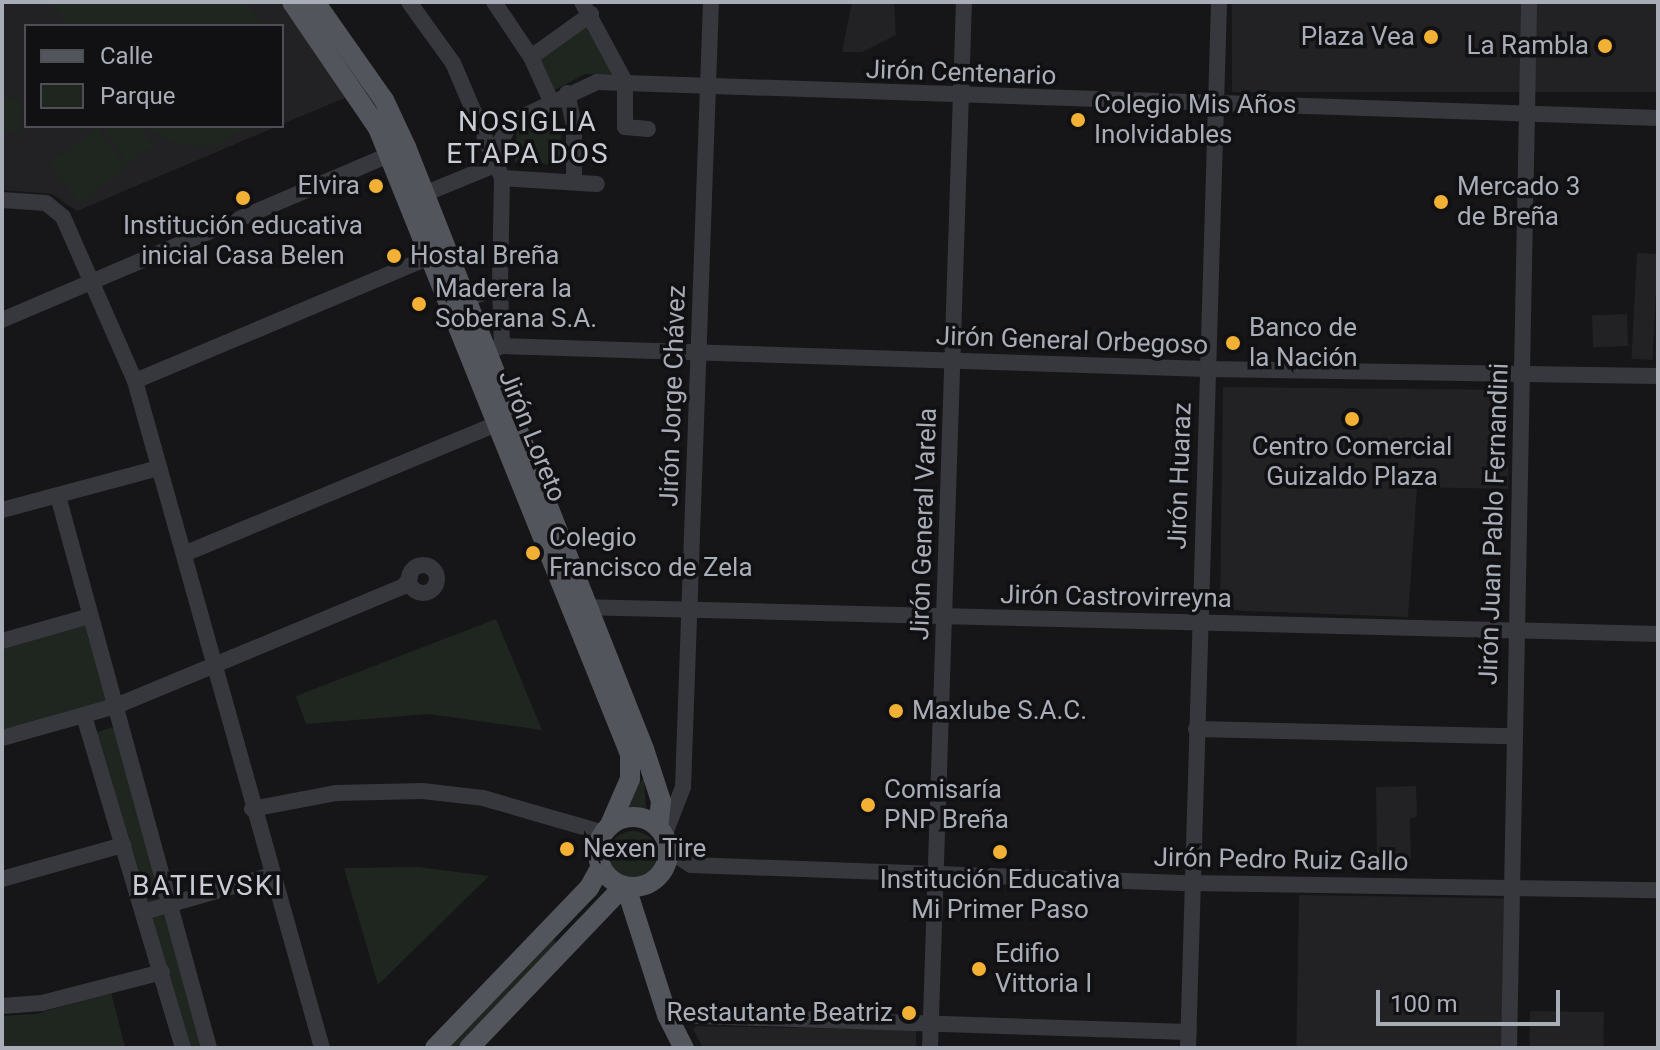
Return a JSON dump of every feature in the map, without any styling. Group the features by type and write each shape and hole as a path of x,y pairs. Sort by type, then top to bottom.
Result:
{"main road":[{"path":"292,2 398,151"},
{"path":"315,2 384,100 398,151"},
{"name":"Jirón Loreto","path":"398,151 424,194 439,254 494,349 630,754 630,779 607,830"},
{"name":"Jirón Loreto","path":"398,151 439,254 498,423 657,786 663,838"},
{"path":"435,1048 589,888 601,866 598,849 607,830 628,818 663,838 664,868 652,882 643,914 643,939"},
{"path":"601,866 625,887 667,1015 684,1048"},
{"path":"469,1048 625,887 652,882"},
{"path":"551,927 568,944"}],"street":[{"path":"409,2 453,63 497,166"},
{"path":"494,2 531,57 551,101"},
{"name":"Jirón Jorge Chávez","path":"663,838 683,787 692,606 711,2"},
{"name":"Jirón General Varela","path":"930,1048 933,873 945,617 964,2"},
{"name":"Jirón Huaraz","path":"1188,1040 1189,883 1219,2"},
{"name":"Jirón Juan Pablo Fernandini","path":"1509,1048 1512,736 1529,2"},
{"path":"531,57 586,8 625,82 625,127 648,129"},
{"name":"Jirón Centenario","path":"485,135 567,93 597,82 961,97 1658,118"},
{"path":"567,93 574,125 574,182"},
{"path":"497,166 511,122"},
{"path":"2,320 398,151"},
{"path":"424,194 497,166 597,184"},
{"name":"Jirón Loreto","path":"494,349 500,286 497,166"},
{"path":"2,200 36,201 55,209 70,228 135,381 252,809 322,1048"},
{"path":"135,381 439,254"},
{"path":"466,300 500,286"},
{"name":"Jirón General Orbegoso","path":"494,349 698,352 1207,369 1658,376"},
{"path":"184,554 498,423"},
{"path":"2,510 159,468"},
{"path":"58,496 209,1048"},
{"path":"2,738 116,706 409,584"},
{"name":"Jirón Castrovirreyna","path":"581,607 692,606 945,617 1658,634"},
{"path":"2,641 90,616"},
{"path":"84,716 183,1048"},
{"path":"1196,729 1512,736"},
{"path":"252,809 336,793 422,791 483,798 607,830"},
{"name":"Jirón Pedro Ruiz Gallo","path":"663,838 691,865 1189,883 1658,890"},
{"path":"2,879 123,845"},
{"path":"143,912 272,875"},
{"path":"2,1006 42,1003 162,972"},
{"path":"667,1015 931,1024 1188,1040"}],"shaded area":[{"path":"2,2 279,2 347,97 284,123 284,24 24,24 24,128 273,128 77,211 52,194 2,190"},
{"path":"852,2 894,2 896,35 862,52 842,52"},
{"path":"1232,2 1658,2 1658,92 1232,92"},
{"path":"1637,253 1658,254 1652,360 1631,359"},
{"path":"1627,314 1628,346 1593,347 1592,315"},
{"path":"1223,387 1509,390 1508,489 1417,487 1408,617 1220,610"},
{"path":"1416,786 1417,817 1410,818 1411,864 1377,865 1376,787"},
{"path":"1299,895 1504,899 1501,1048 1296,1048"},
{"path":"1530,1011 1604,1012 1603,1048 1529,1048"},
{"path":"697,1026 916,1030 916,1048 703,1048 693,1029"}],"green space":[{"path":"51,2 245,2 262,24 68,24"},
{"path":"590,23 613,74 585,74 553,91 537,58"},
{"path":"2,98 22,100 19,132 2,131"},
{"path":"517,127 562,130 559,165 515,162"},
{"path":"97,128 126,167 79,203 50,164"},
{"path":"102,128 140,128 153,146 128,164"},
{"path":"148,128 247,128 217,145 201,147 174,143"},
{"path":"496,619 542,730 429,714 306,724 296,696"},
{"path":"88,625 109,702 2,730 2,649"},
{"path":"114,727 163,897 145,902 97,732"},
{"path":"644,778 646,810 616,808"},
{"path":"633,831 651,838 658,856 651,874 633,881 615,874 608,856 615,838"},
{"path":"418,867 489,876 378,985 344,868"},
{"path":"167,912 206,1048 185,1048 148,918"},
{"path":"549,933 557,945 456,1048 434,1048"},
{"path":"111,992 125,1047 2,1048 2,1016 36,1014"}],"place":[{"name":"Plaza Vea","path":"1431,37"},
{"name":"La Rambla","path":"1605,46"},
{"name":"Colegio Mis Años Inolvidables","path":"1078,120"},
{"name":"Elvira","path":"376,186"},
{"name":"Institución educativa inicial Casa Belen","path":"243,198"},
{"name":"Mercado 3 de Breña","path":"1441,202"},
{"name":"Hostal Breña","path":"394,256"},
{"name":"Maderera la Soberana S.A.","path":"419,304"},
{"name":"Banco de la Nación","path":"1233,343"},
{"name":"Centro Comercial Guizaldo Plaza","path":"1352,419"},
{"name":"Colegio Francisco de Zela","path":"533,553"},
{"name":"Maxlube S.A.C.","path":"896,711"},
{"name":"Comisaría PNP Breña","path":"868,805"},
{"name":"Nexen Tire","path":"567,849"},
{"name":"Institución Educativa Mi Primer Paso","path":"1000,852"},
{"name":"Edifio Vittoria I","path":"979,969"},
{"name":"Restautante Beatriz","path":"909,1013"}],"district":[{"name":"NOSIGLIA ETAPA DOS","path":"528,138"},
{"name":"BATIEVSKI","path":"208,886"}]}
